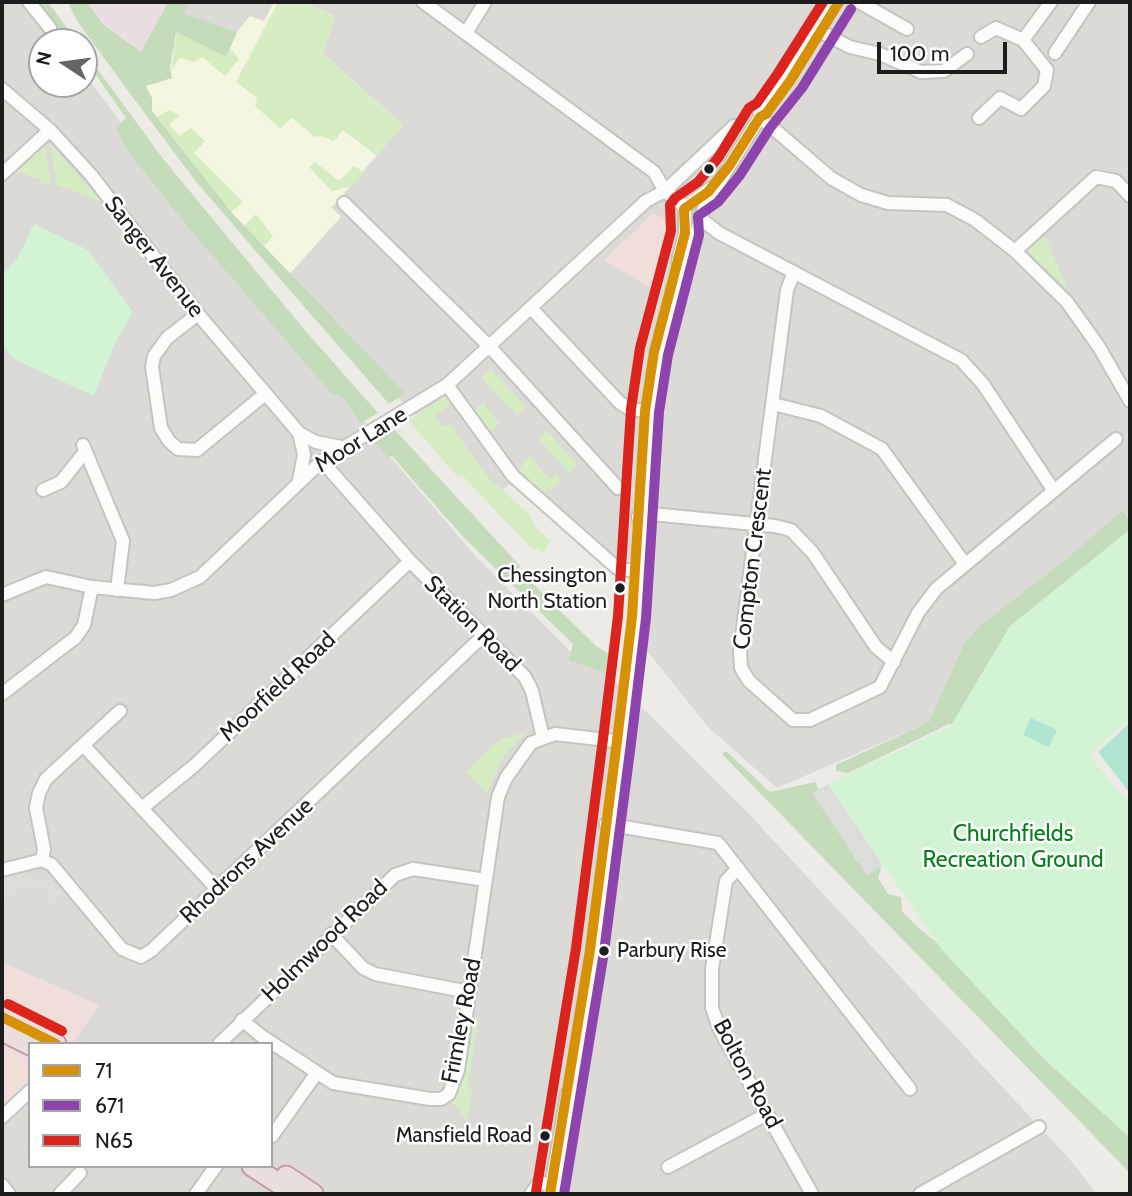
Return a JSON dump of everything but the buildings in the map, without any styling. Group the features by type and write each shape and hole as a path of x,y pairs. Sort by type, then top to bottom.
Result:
{"highway":[{"path":"2,1017 52,1042"},
{"path":"2,1031 28,1044"},
{"path":"273,1166 313,1194"},
{"path":"255,1168 295,1194"}],"street":[{"path":"29,2 50,28"},
{"path":"423,2 654,172 665,191 719,233 961,360 983,384 1054,491"},
{"path":"466,33 485,2"},
{"path":"830,2 760,109 760,117 831,178 861,195 888,203 947,205 967,215 1015,251 1067,302 1099,347 1130,401"},
{"path":"621,741 635,571 647,518 645,411 654,352 682,248 694,213 729,166 760,117 766,114 778,98 839,2"},
{"path":"859,2 907,29"},
{"path":"1023,40 1051,2"},
{"path":"1055,53 1089,2"},
{"path":"979,118 1000,98 1021,109 1031,101 1047,80 1047,70 1043,62 1023,40 996,28 981,37"},
{"path":"821,32 850,47 880,54 914,70 943,76 967,54"},
{"name":"Sanger Avenue","path":"2,89 50,130 91,175 198,313 299,433 316,442 341,447"},
{"name":"Moor Lane","path":"2,595 46,577 92,587 154,593 200,577 322,461 447,385 636,210 665,191 734,126"},
{"path":"2,174 50,130"},
{"path":"1015,251 1096,177 1116,181 1130,196"},
{"path":"344,203 491,347 618,488"},
{"path":"531,1194 539,1183 554,1191 621,741 647,518 651,427 660,360 694,213"},
{"name":"Compton Crescent","path":"794,272 787,290 740,651 741,668 749,681 786,715 806,722 880,687 928,598 1116,439"},
{"path":"531,308 620,403 630,409 645,411"},
{"path":"198,313 167,338 154,356 152,367 161,428 170,441 178,449 197,450 265,394"},
{"path":"447,385 513,475 617,568 635,571"},
{"path":"773,404 821,416 882,449 965,564"},
{"path":"299,433 304,455 299,480"},
{"path":"43,490 61,482 84,449 123,541 117,590"},
{"name":"Station Road","path":"322,461 410,561 525,677 543,738"},
{"path":"647,518 784,527 803,540 876,647 894,662"},
{"name":"Moorfield Road","path":"142,808 195,765 410,561"},
{"path":"2,694 76,637 84,625 92,587"},
{"name":"Rhodrons Avenue","path":"42,860 52,865 122,949 141,957 217,889 483,636"},
{"path":"2,870 42,860 44,849 37,808 39,793 46,779 120,711"},
{"path":"543,738 555,734 621,741"},
{"name":"Frimley Road","path":"273,1043 333,1083 441,1099 454,1085 502,788 519,756 531,743 543,738"},
{"path":"83,745 217,889"},
{"path":"609,825 715,841 910,1089"},
{"name":"Bolton Road","path":"738,868 727,879 712,969 711,998 720,1030 812,1194"},
{"name":"Holmwood Road","path":"221,1042 395,875 404,870 486,880"},
{"path":"331,934 363,968 376,974 469,992"},
{"name":"Frimley Road","path":"242,1020 272,1042"},
{"path":"273,1135 316,1074"},
{"path":"2,1117 28,1093"},
{"path":"668,1167 767,1114"},
{"path":"920,1194 1039,1127"},
{"path":"196,1194 214,1168"},
{"path":"60,1194 79,1173"},
{"path":"2,1185 9,1194"}],"shaded area":[{"path":"2,2 25,2 46,28 28,28 28,98 98,98 98,92 220,255 366,423 374,438 478,559 578,659 599,665 748,813 1072,1162 1097,1194 2,1194"},
{"path":"87,2 168,2 141,52 104,25"},
{"path":"168,2 274,2 264,21 226,57"},
{"path":"274,2 303,2 335,16 322,53 403,125 331,208 341,216 285,279 134,99 141,52 226,57 237,32 250,16 264,21"},
{"path":"303,2 1130,2 1130,518 1123,511 1060,564 984,622 964,643 929,722 777,788 708,727 644,647 651,563 620,560 515,481 492,496 285,279 341,217 331,208 403,125 322,53 335,17"},
{"path":"653,213 677,224 653,290 604,260"},
{"path":"828,784 883,865 867,876 812,793"},
{"path":"13,874 15,878 36,875 46,884 55,886 63,895 48,911 47,889 15,887 14,899 2,899 2,877"},
{"path":"2,962 99,1005 73,1042 28,1042 28,1093 13,1106 2,1103"}],"green space":[{"path":"34,2 48,2 67,28 56,28"},
{"path":"68,2 87,2 104,25 141,52 168,2 189,2 184,14 237,32 226,57 176,32 170,68 172,78 146,86 152,98 152,111 232,213 405,393 389,404 194,179 98,50 98,28 82,28"},
{"path":"278,2 303,2 335,16 322,53 403,125 377,156 343,130 334,141 321,136 315,137 292,118 280,128 255,106 257,98 236,82"},
{"path":"177,32 226,57 230,48 239,59 225,76 202,57 194,62 180,58 171,71"},
{"path":"98,70 164,160 303,328 378,413 360,423 343,397 331,393 183,221 128,151 116,128 126,118 98,78"},
{"path":"170,110 180,116 169,124 179,136 191,128 205,141 194,153 243,202 231,212 157,117"},
{"path":"44,144 51,184 17,171"},
{"path":"50,144 102,202 57,185"},
{"path":"315,162 339,181 354,166 364,172 352,186 332,191 309,167"},
{"path":"256,214 273,236 264,246 244,226"},
{"path":"34,224 88,250 133,312 115,343 94,396 16,360 2,346 2,275 17,259"},
{"path":"1043,237 1046,238 1069,292 1029,252 1031,245"},
{"path":"491,369 526,407 517,415 481,378"},
{"path":"446,396 452,403 435,416 443,427 450,424 489,478 530,515 534,526 550,540 544,554 538,547 534,551 461,474 457,476 408,420"},
{"path":"483,403 499,423 488,434 473,412"},
{"path":"395,430 520,566 518,569 596,646 617,659 615,676 569,660 573,644 465,539 392,456 388,457 374,441"},
{"path":"547,430 577,465 569,473 538,439"},
{"path":"529,455 550,479 555,474 561,480 541,496 517,473"},
{"path":"1123,510 1130,521 1130,557 984,723 949,724 848,773 836,771 836,765 929,722 964,643 984,622 1060,564"},
{"name":"Churchfields Recreation Ground","path":"1128,531 1130,718 1089,755 1125,799 1130,796 1130,1138 1044,1059 942,950 828,784 950,727 1010,626"},
{"path":"1031,718 1057,730 1049,747 1023,735"},
{"path":"1130,723 1130,791 1129,792 1098,752"},
{"path":"527,732 504,756 486,794 466,772 499,740"},
{"path":"726,751 770,792 815,782 857,862 869,854 881,868 878,878 888,894 901,897 902,911 922,931 986,981 1130,1117 1130,1173 722,754"},
{"path":"471,1017 478,1018 468,1088 472,1090 467,1121 451,1101 459,1091"}],"transit line":[{"name":"N65","path":"536,1192 576,948 618,616 631,409 640,348 671,231 670,205 675,198 698,182 718,158 749,108 757,103 778,73 823,2"},
{"name":"71","path":"550,1194 590,950 617,741 632,617 645,411 654,352 685,233 684,209 708,192 729,166 760,117 766,114 790,81 839,2"},
{"name":"671","path":"564,1194 604,952 631,743 646,618 659,412 668,355 699,235 698,216 718,202 740,175 770,128 802,88 851,9"},
{"name":"N65","path":"8,1004 62,1031"},
{"name":"71","path":"2,1017 52,1042"}],"place":[{"name":"Chessington North Station","path":"620,588"},
{"name":"Parbury Rise","path":"604,951"},
{"name":"Mansfield Road","path":"545,1136"}]}
